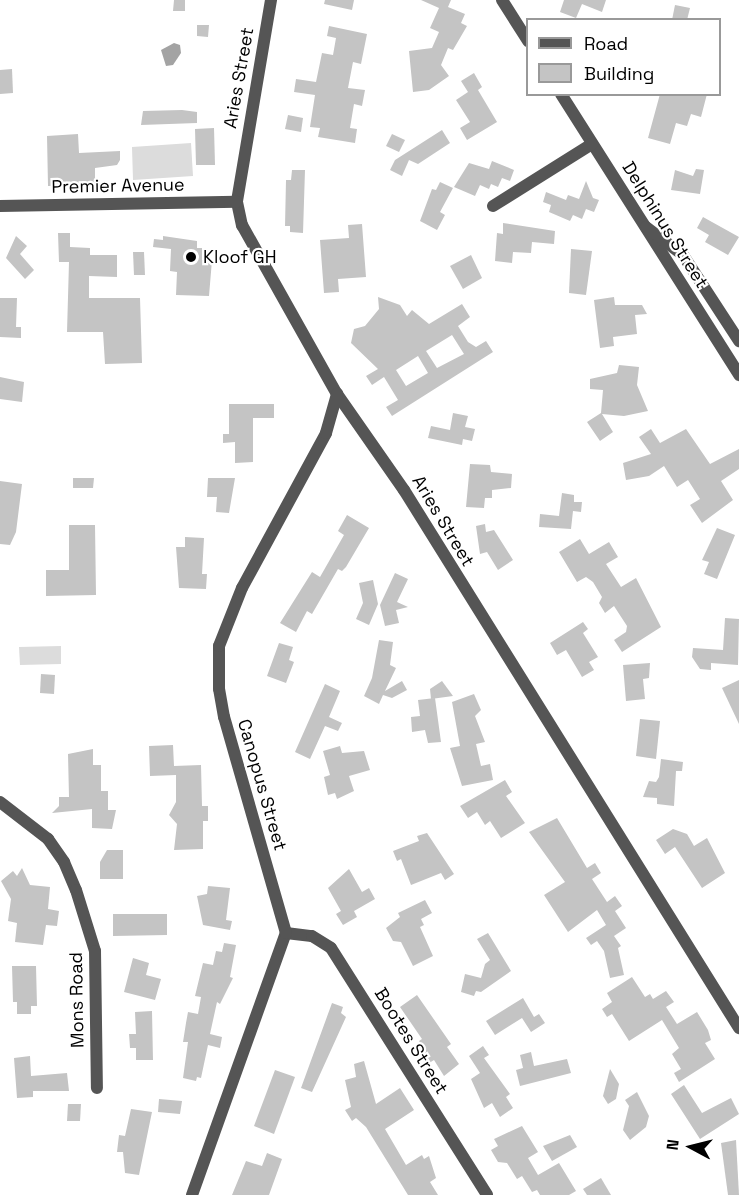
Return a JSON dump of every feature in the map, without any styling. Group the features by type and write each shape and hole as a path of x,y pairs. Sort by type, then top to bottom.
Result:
{"street":[{"name":"Aries Street","path":"271,0 237,202 252,245 337,394 404,490 739,1028"},
{"path":"502,0 526,38"},
{"name":"Delphinus Street","path":"562,96 739,375"},
{"path":"493,206 592,144"},
{"name":"Premier Avenue","path":"0,206 237,202"},
{"path":"644,225 683,255 739,341"},
{"name":"Canopus Street","path":"286,933 224,717 217,659 226,622 324,439 337,394"},
{"name":"Mons Road","path":"0,802 48,839 64,862 76,890 95,951 97,1088"},
{"path":"192,1195 286,933"},
{"name":"Bootes Street","path":"286,933 312,936 331,948 487,1195"}],"shaded area":[{"path":"174,43 180,45 181,53 173,65 166,66 161,50"},
{"path":"191,143 193,176 133,180 132,147"},
{"path":"61,646 61,664 20,665 19,647"}],"building":[{"path":"174,0 185,0 185,11 173,11"},
{"path":"325,0 354,0 352,10 324,4"},
{"path":"421,0 451,0 448,7 465,14 461,23 467,26 453,50 448,48 441,65 449,76 429,90 413,92 409,51 432,48 439,32 430,28 439,8"},
{"path":"564,0 606,0 602,12 582,4 576,18 560,12"},
{"path":"675,5 690,8 688,18 672,18"},
{"path":"197,25 209,25 208,37 197,36"},
{"path":"329,26 367,34 361,64 353,62 348,88 365,90 362,106 354,104 350,128 357,129 355,143 318,137 320,128 310,127 315,95 294,92 296,79 316,82 322,53 333,55 336,38 327,36"},
{"path":"12,69 13,93 0,94 0,70"},
{"path":"474,73 482,87 478,90 497,122 467,140 460,128 470,122 456,100 468,92 461,81"},
{"path":"659,96 706,96 701,117 691,114 687,126 676,123 670,144 648,138"},
{"path":"143,111 197,112 197,123 141,125"},
{"path":"288,115 303,118 301,132 285,129"},
{"path":"214,128 215,165 196,165 195,129"},
{"path":"442,130 450,143 418,164 409,160 402,176 390,170 395,160"},
{"path":"78,134 79,153 120,151 120,160 117,165 95,168 95,185 48,186 47,136"},
{"path":"392,134 405,140 399,152 386,146"},
{"path":"492,161 514,170 510,181 502,178 498,187 491,184 489,189 480,185 475,196 454,187 469,163 489,169"},
{"path":"696,169 704,170 700,194 671,190 675,170 693,176"},
{"path":"292,170 305,170 303,233 290,232 290,226 285,226 286,180 291,180"},
{"path":"586,181 593,198 599,200 594,212 586,209 582,219 573,215 570,221 549,212 551,205 543,202 546,192 566,200 568,195 579,199"},
{"path":"440,182 453,188 440,212 445,215 437,230 420,221 432,189 436,190"},
{"path":"703,217 739,237 728,255 705,242 709,235 697,228"},
{"path":"503,223 555,231 554,244 532,242 531,253 513,252 512,263 495,261 497,233 503,234"},
{"path":"362,224 366,277 338,279 339,292 324,293 320,240 349,238 348,225"},
{"path":"58,233 70,233 70,247 90,248 90,255 117,255 117,277 89,276 89,298 140,298 142,363 105,364 103,332 67,332 69,262 59,262"},
{"path":"16,236 27,246 20,254 34,270 25,279 6,258"},
{"path":"163,236 197,241 197,248 202,248 202,260 212,260 209,296 176,295 177,272 170,271 171,249 153,247 154,239 163,240"},
{"path":"571,249 592,251 586,295 569,293"},
{"path":"133,252 144,252 145,275 134,275"},
{"path":"471,255 482,278 463,289 450,266"},
{"path":"378,297 400,305 407,316 412,310 429,324 462,304 470,317 458,326 468,342 476,347 486,341 493,352 392,416 386,407 398,400 384,377 372,385 366,376 378,369 351,343 354,329 365,326 379,309","holes":["452,335 464,354 437,368 426,351","418,356 428,373 406,386 396,370"]},
{"path":"614,297 615,305 642,305 647,314 635,315 637,334 613,337 614,346 600,348 594,300"},
{"path":"0,298 17,298 16,327 21,327 21,338 0,337"},
{"path":"619,365 639,367 637,385 648,411 624,416 602,414 613,432 600,441 587,422 601,413 603,390 590,389 590,379 617,373"},
{"path":"0,377 24,382 22,402 0,399"},
{"path":"229,404 274,404 274,418 253,418 253,462 235,463 235,442 223,443 223,434 229,434"},
{"path":"453,413 468,416 465,427 475,429 472,441 463,439 462,445 428,438 431,426 450,430"},
{"path":"651,429 660,443 686,429 710,464 739,449 739,469 721,481 733,500 702,523 690,505 700,499 688,480 677,487 664,466 649,476 626,480 623,463 651,454 639,437"},
{"path":"470,464 490,465 491,472 512,474 511,488 492,490 492,498 485,498 484,508 466,507"},
{"path":"73,478 94,478 93,488 73,488"},
{"path":"208,478 235,478 229,513 216,512 217,497 207,497"},
{"path":"0,481 22,484 16,532 10,545 0,544"},
{"path":"562,493 574,495 574,502 582,502 581,512 573,511 571,529 539,527 540,514 559,516"},
{"path":"347,515 369,528 346,567 342,571 338,569 312,614 307,611 296,632 280,623 312,572 320,577 344,535 338,531"},
{"path":"485,524 486,532 494,530 513,560 498,570 487,552 480,554 476,526"},
{"path":"69,525 95,525 96,595 46,596 46,570 69,570"},
{"path":"717,528 735,535 717,579 704,574 709,562 702,560"},
{"path":"185,537 204,538 202,574 207,574 206,589 179,588 176,547 185,547"},
{"path":"580,539 589,554 609,542 618,557 606,564 621,587 636,578 661,627 622,652 614,640 626,632 627,626 614,606 605,613 599,603 602,597 593,582 586,577 577,582 559,552"},
{"path":"395,573 408,579 397,602 408,607 396,610 399,623 385,626 380,605"},
{"path":"373,580 378,604 369,625 356,619 363,603 359,583"},
{"path":"725,618 739,619 738,665 711,663 711,670 700,669 692,657 693,648 723,650"},
{"path":"583,622 588,629 583,633 598,657 589,662 594,670 582,677 566,650 557,655 550,643"},
{"path":"379,640 393,642 390,665 396,668 385,691 402,681 407,690 392,698 383,695 379,704 364,696 372,678"},
{"path":"279,643 293,647 289,660 294,662 286,683 267,676"},
{"path":"650,663 649,678 643,679 645,699 626,701 623,665"},
{"path":"41,674 55,675 54,694 40,693"},
{"path":"739,680 739,724 722,688"},
{"path":"442,681 453,696 431,699 430,689"},
{"path":"325,684 340,691 329,717 342,723 338,731 325,726 310,759 295,752"},
{"path":"474,694 481,710 475,716 485,742 476,744 481,766 490,764 493,780 462,786 450,748 460,746 452,702"},
{"path":"435,698 441,742 428,743 425,730 412,732 411,717 420,716 418,700"},
{"path":"640,719 660,721 656,759 636,756"},
{"path":"173,745 174,766 201,765 202,806 208,806 208,821 203,821 203,849 174,850 177,824 169,815 176,802 176,775 150,776 149,746"},
{"path":"340,746 342,753 364,751 370,770 349,776 354,791 337,799 335,793 328,795 324,777 330,775 323,751"},
{"path":"93,749 93,765 101,765 101,791 108,791 108,810 116,810 112,829 92,828 92,809 52,813 59,806 59,797 69,797 68,754"},
{"path":"661,759 683,762 682,771 676,771 674,806 657,804 657,798 643,797 649,781 656,782 659,777"},
{"path":"505,780 512,792 506,796 525,823 501,838 490,821 485,825 477,812 468,818 460,806"},
{"path":"557,818 587,868 595,863 601,873 592,879 607,902 615,896 622,906 615,911 626,928 614,936 621,946 618,948 624,975 610,978 604,951 597,941 591,945 586,938 606,925 597,910 568,932 544,895 565,882 529,832"},
{"path":"673,829 687,834 694,846 707,838 725,873 702,888 675,847 665,854 656,840"},
{"path":"427,833 454,874 445,880 441,873 411,885 401,859 397,861 393,851 419,841 417,836"},
{"path":"107,850 123,850 123,879 100,879 100,862"},
{"path":"22,868 30,885 50,887 48,909 59,911 57,926 46,925 43,945 15,942 17,923 8,921 11,899 1,881 13,871 17,876"},
{"path":"349,869 362,892 369,888 375,899 354,911 357,917 343,925 336,914 341,911 328,888"},
{"path":"208,886 230,888 226,920 232,921 230,930 203,925 197,896 207,894"},
{"path":"425,900 432,913 421,919 424,925 420,927 433,956 413,966 401,942 393,941 386,928 400,917 398,913"},
{"path":"113,914 167,914 167,935 113,936"},
{"path":"488,933 511,971 481,992 476,991 474,996 461,992 465,974 481,978 485,964 490,960 477,939"},
{"path":"224,943 236,945 230,977 233,978 220,1004 217,1002 210,1034 222,1037 220,1048 208,1045 201,1078 197,1077 196,1081 183,1078 188,1042 183,1042 188,1012 198,1014 201,997 195,996 203,963 213,965 216,951 222,952"},
{"path":"133,958 149,963 146,975 161,979 155,1000 124,992"},
{"path":"12,966 36,966 37,1006 31,1006 31,1014 17,1014 17,1002 13,1002"},
{"path":"632,977 645,997 650,994 653,999 666,991 674,1002 666,1007 677,1024 697,1012 708,1030 711,1040 705,1043 715,1059 679,1082 674,1073 681,1069 672,1054 679,1048 662,1020 629,1041 612,1014 607,1017 602,1009 612,1002 607,993"},
{"path":"417,995 451,1044 447,1047 459,1064 444,1076 434,1060 426,1065 420,1056 426,1052 419,1041 422,1039 400,1007"},
{"path":"523,998 534,1017 539,1014 545,1023 531,1032 522,1018 495,1035 486,1021"},
{"path":"332,1003 343,1007 341,1013 346,1017 312,1092 301,1088"},
{"path":"152,1011 153,1060 136,1060 136,1048 130,1048 129,1034 136,1034 135,1012"},
{"path":"483,1046 489,1055 484,1058 510,1094 506,1097 513,1108 500,1117 492,1103 484,1108 471,1079 480,1073 469,1056"},
{"path":"531,1052 534,1066 567,1059 571,1073 520,1086 516,1070 523,1068 520,1055"},
{"path":"30,1056 31,1076 67,1073 69,1091 33,1091 33,1097 17,1098 14,1058"},
{"path":"364,1061 376,1104 400,1088 414,1110 385,1129 406,1165 422,1155 424,1159 429,1156 436,1178 430,1182 438,1195 408,1195 366,1127 356,1118 352,1121 345,1110 351,1107 345,1080 356,1077 354,1064"},
{"path":"610,1069 619,1084 616,1099 608,1104 603,1096"},
{"path":"275,1070 295,1077 274,1134 254,1126"},
{"path":"684,1085 702,1113 731,1098 739,1114 700,1139 671,1094"},
{"path":"637,1092 649,1116 646,1127 630,1140 623,1130 629,1106 625,1100"},
{"path":"159,1099 182,1101 180,1114 158,1112"},
{"path":"68,1104 81,1104 80,1121 67,1121"},
{"path":"131,1109 152,1112 139,1175 125,1173 123,1152 117,1152 119,1135 125,1136"},
{"path":"522,1126 538,1152 528,1158 538,1175 559,1163 576,1191 569,1195 540,1195 537,1190 532,1192 522,1176 517,1179 507,1163 498,1162 491,1150 498,1146 494,1139"},
{"path":"570,1135 577,1147 552,1161 543,1146"},
{"path":"736,1140 739,1195 728,1195 721,1143"},
{"path":"267,1153 282,1159 269,1195 232,1195 246,1161 262,1166"},
{"path":"601,1178 611,1195 587,1195 583,1189"}],"place":[{"name":"Kloof GH","path":"191,257"}]}
